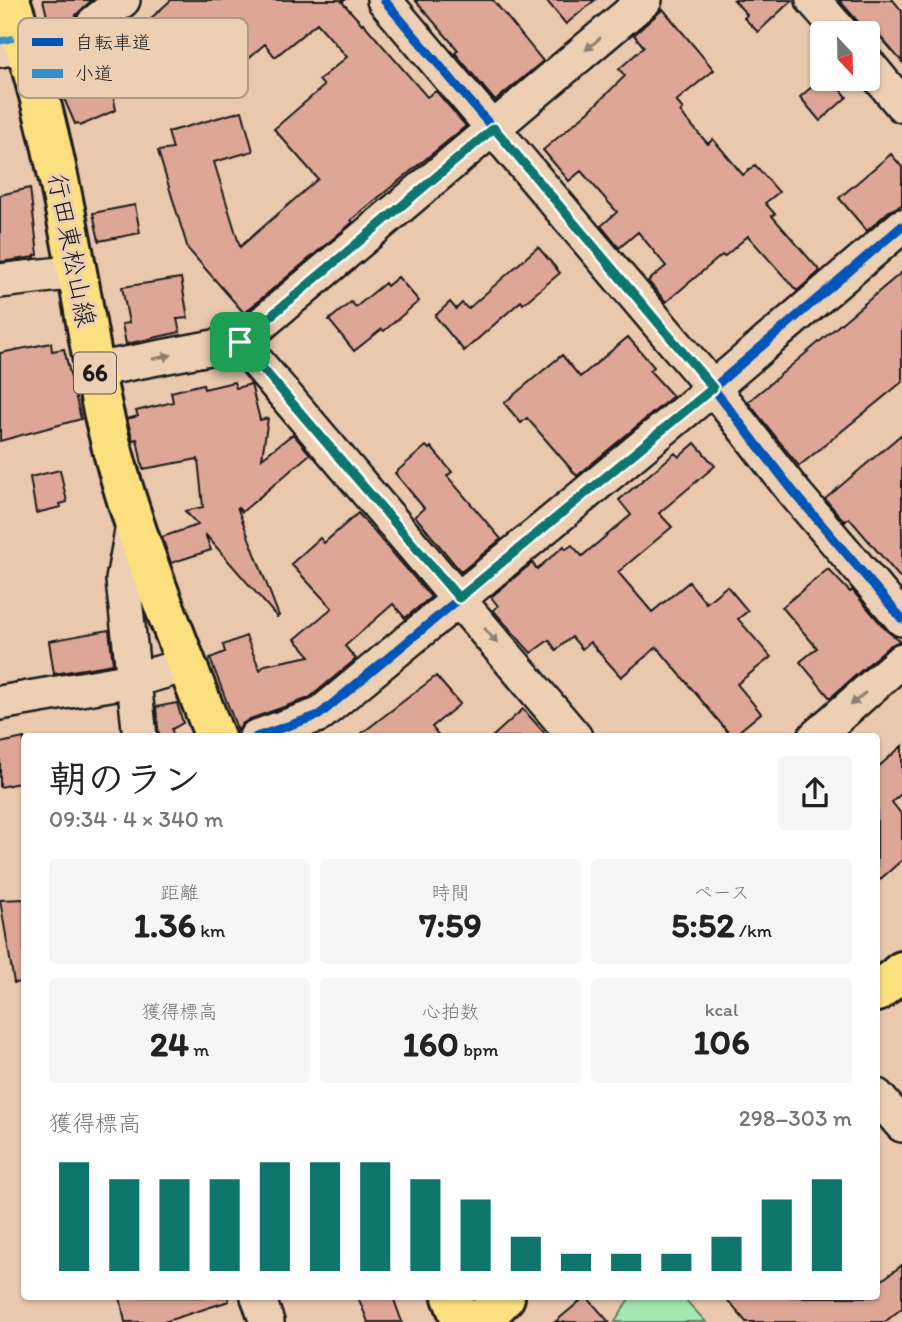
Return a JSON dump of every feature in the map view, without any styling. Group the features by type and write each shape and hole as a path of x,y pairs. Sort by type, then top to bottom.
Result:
{"main road":[{"name":"行田東松山線","path":"10,0 13,48"},
{"name":"行田東松山線","path":"32,98 51,146 107,428 134,520 213,733"},
{"path":"880,989 902,971"},
{"path":"453,1300 462,1322"},
{"path":"480,1322 502,1300"}],"street":[{"path":"100,18 123,0"},
{"path":"384,0 713,388 793,491 902,619"},
{"path":"95,370 240,342 645,0"},
{"path":"813,0 831,21"},
{"path":"880,78 902,105"},
{"path":"267,733 319,715 713,388 902,226"},
{"path":"0,281 77,272"},
{"path":"240,342 572,733"},
{"path":"134,520 123,580 140,733"},
{"path":"820,733 902,660"},
{"path":"0,703 133,680 187,665"},
{"path":"880,1099 902,1125"},
{"path":"258,1300 267,1322"}],"green space":[{"path":"628,1300 686,1300 706,1322 615,1322"}],"building":[{"path":"43,0 92,0 76,18 48,18"},
{"path":"171,0 345,0 342,2 427,97 436,91 466,126 351,220 353,222 244,313 188,249 158,151 173,149 168,132 242,111 253,151 214,162 240,247 318,179 274,129 324,86 319,80 347,57 317,23 275,57 265,44 248,58 248,18 151,18"},
{"path":"415,0 493,0 543,61 495,101 455,53 458,50"},
{"path":"546,0 595,0 566,24"},
{"path":"734,0 792,0 758,32 744,18 747,15"},
{"path":"839,0 893,0 902,11 902,62 880,36 880,21 857,21"},
{"path":"663,9 714,70 676,101 683,109 680,112 708,144 713,139 743,175 755,165 779,192 765,203 775,214 772,216 820,271 797,291 748,236 666,302 648,281 666,266 638,232 619,248 601,226 617,212 581,171 569,181 543,150 625,76 619,69 644,47 634,35"},
{"path":"810,88 810,91 842,91 847,97 820,121 800,97"},
{"path":"64,98 114,98 116,110 80,126 75,124"},
{"path":"891,154 902,167 902,205 889,211 867,231 839,198"},
{"path":"30,188 38,255 0,262 0,195"},
{"path":"135,205 140,233 99,241 93,213"},
{"path":"538,247 560,273 523,304 521,301 464,351 435,316 450,302 456,309 462,303 468,309"},
{"path":"902,272 902,382 799,466 748,402"},
{"path":"398,277 419,301 384,331 382,329 354,351 329,320 351,302 356,307 385,283 387,286"},
{"path":"181,278 188,318 177,319 180,332 126,344 122,324 129,323 122,287"},
{"path":"628,337 654,367 650,371 673,396 577,476 527,418 521,423 504,403 562,355 580,377"},
{"path":"51,343 52,351 64,349 81,419 0,441 0,353"},
{"path":"234,382 236,388 251,384 260,420 268,418 262,458 293,434 310,454 242,512 237,507 279,616 277,617 205,534 211,550 171,563 162,537 198,525 185,511 203,507 198,459 143,469 137,439 133,440 127,419 138,416 136,411 173,402 171,392 203,384 204,389"},
{"path":"902,434 902,580 849,518 845,522 825,499"},
{"path":"695,443 715,466 659,513 672,527 618,572 652,612 689,582 706,603 727,586 748,611 738,619 771,657 737,684 761,713 737,733 729,733 657,647 621,677 590,642 582,649 572,637 556,650 549,640 531,653 493,610 498,606 491,597 532,563 537,569 564,546 566,549 572,545 582,556 631,515 619,500 675,453 679,457"},
{"path":"426,446 429,449 431,447 452,472 447,476 501,539 461,572 415,516 424,508 395,473"},
{"path":"60,470 67,502 60,504 61,507 36,513 30,477"},
{"path":"358,513 431,597 405,618 393,604 345,646 356,659 309,698 250,719 242,724 238,731 210,658 225,652 223,645 246,636 260,670 265,665 310,656 295,639 332,608 291,564 320,538 324,543"},
{"path":"828,569 850,592 852,590 887,631 900,641 889,646 830,698 800,662 817,648 782,607"},
{"path":"109,630 113,664 54,674 49,641"},
{"path":"436,676 460,704 432,727 437,733 362,733"},
{"path":"177,703 183,723 172,729 172,733 159,733 156,707"},
{"path":"523,709 544,733 496,733"},
{"path":"21,739 21,783 0,787 0,743"},
{"path":"902,746 902,793 892,802 902,815 902,860 880,879 880,765"},
{"path":"21,899 21,982 14,983 0,900"},
{"path":"902,1265 902,1308 885,1322 746,1322 728,1300 880,1300 880,1282"},
{"path":"121,1300 229,1301 164,1322 125,1322"},
{"path":"359,1300 394,1300 402,1322 368,1322"},
{"path":"581,1300 590,1300 609,1322 555,1322"}],"marked path":[{"path":"0,41 18,38"}],"cycle path":[{"path":"384,0 713,388 793,491 902,619"},
{"path":"267,733 319,715 713,388 902,226"}],"route":[{"path":"494,128 713,388 459,598 240,342 494,128"}]}
